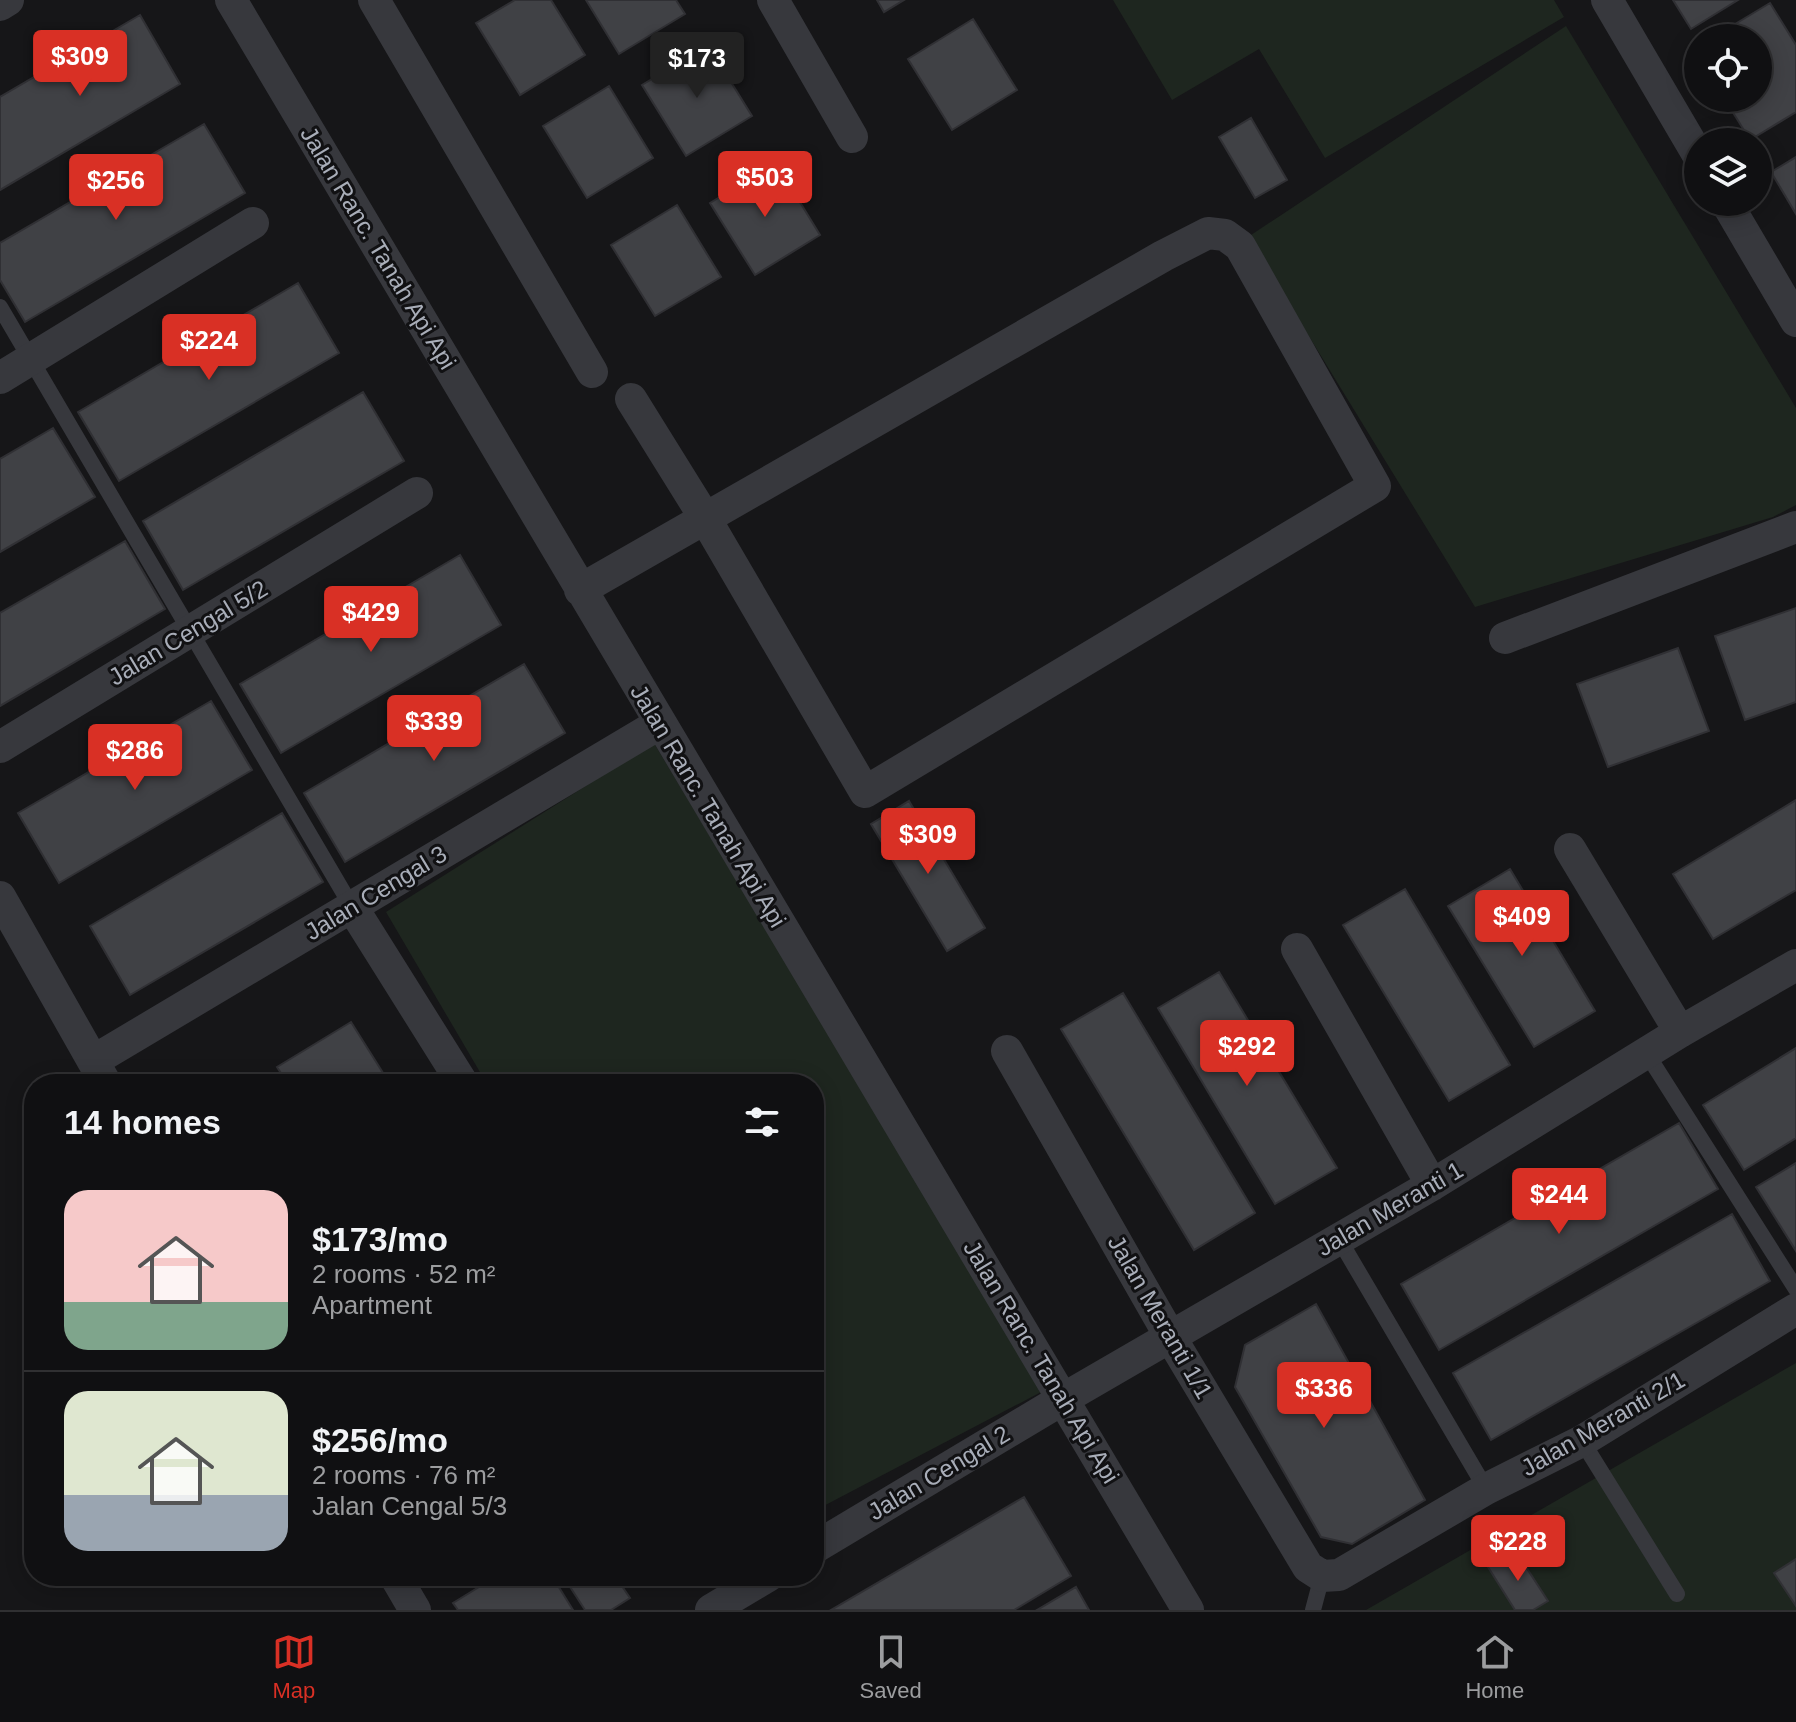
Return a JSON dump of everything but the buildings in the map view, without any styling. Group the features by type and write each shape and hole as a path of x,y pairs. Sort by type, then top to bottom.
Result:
{"street":[{"path":"0,5 8,0"},
{"name":"Jalan Ranc. Tanah Api Api","path":"231,0 1188,1610"},
{"path":"374,0 592,372"},
{"path":"773,0 852,137"},
{"path":"1607,0 1684,131"},
{"path":"1734,216 1796,321"},
{"path":"0,378 253,223"},
{"path":"580,590 705,518 1149,263 1208,233 1225,235 1240,246 1375,486 865,792 705,518 631,399"},
{"name":"Jalan Cengal 5/2","path":"0,747 417,493"},
{"path":"1505,638 1796,527"},
{"name":"Jalan Cengal 3","path":"100,1072 352,907 659,724"},
{"path":"1570,849 1680,1032"},
{"path":"0,897 100,1072"},
{"path":"352,907 457,1074"},
{"path":"1297,949 1432,1185"},
{"name":"Jalan Meranti 1","path":"1063,1399 1432,1185 1680,1032 1796,965"},
{"name":"Jalan Meranti 1/1","path":"1007,1051 1171,1338 1308,1567 1322,1576"},
{"name":"Jalan Meranti 2/1","path":"1322,1576 1339,1575 1486,1489 1582,1441 1796,1309"},
{"name":"Jalan Cengal 2","path":"824,1542 1063,1399"},
{"path":"401,1586 415,1610"},
{"path":"711,1610 748,1586"}],"lane":[{"path":"0,307 352,907"},
{"path":"1647,1054 1796,1289"},
{"path":"1339,1239 1486,1489"},
{"path":"1582,1441 1677,1594"},
{"path":"1313,1610 1322,1576"}],"shaded area":[{"path":"1113,0 1554,0 1564,17 1325,158 1259,49 1172,100"},
{"path":"1566,26 1796,408 1796,505 1773,517 1475,607 1248,237"},
{"path":"654,743 1043,1391 824,1506 824,1074 481,1074 386,912"},
{"path":"1796,1363 1796,1610 1366,1610"}]}
